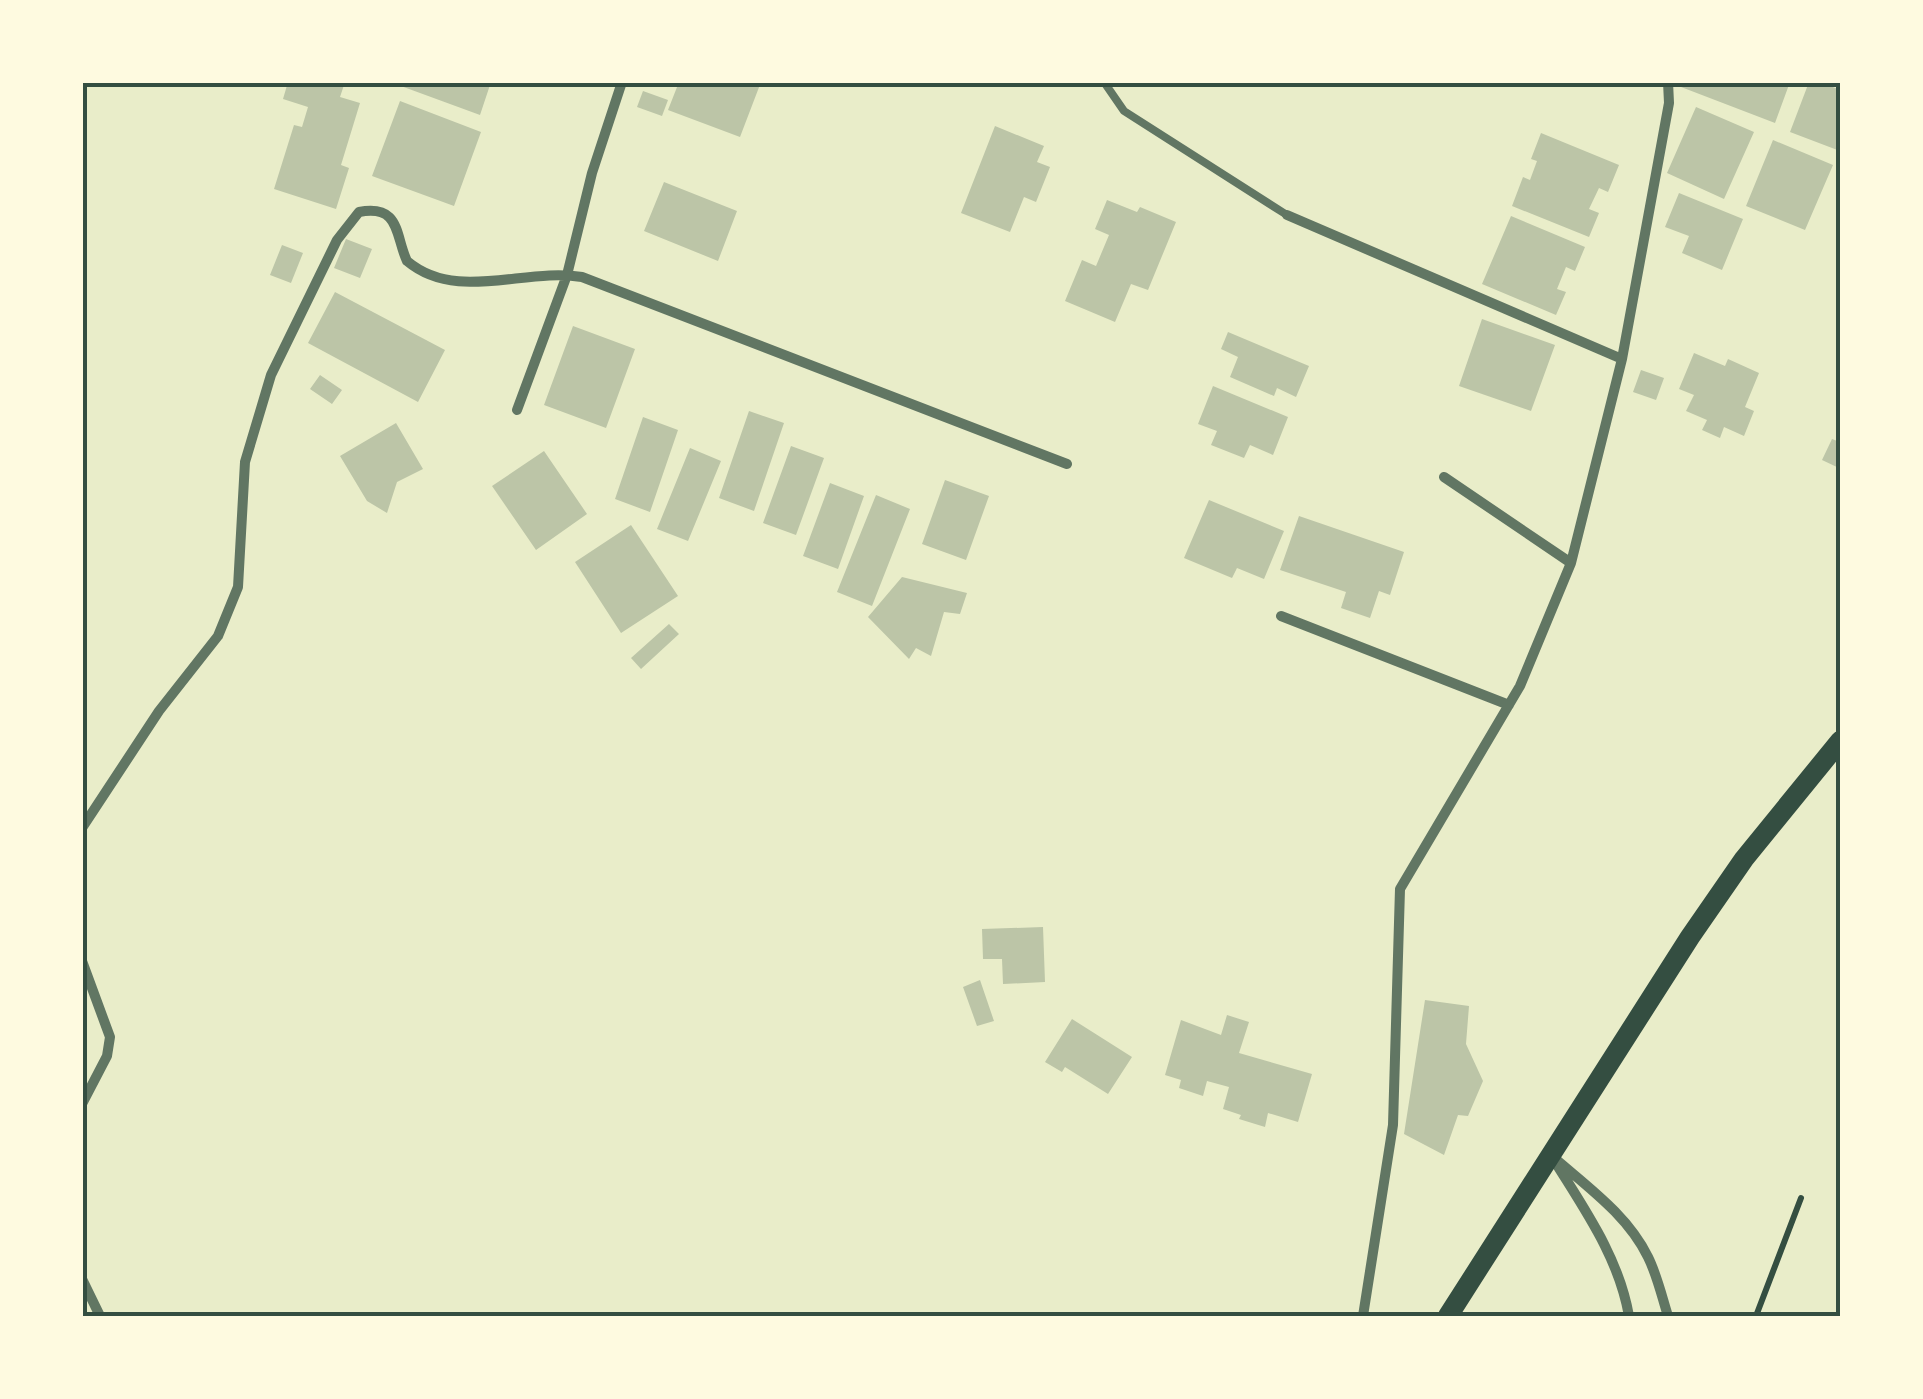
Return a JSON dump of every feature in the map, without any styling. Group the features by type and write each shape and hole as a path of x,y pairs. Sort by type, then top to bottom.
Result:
{"main road":[{"path":"1448,1316 1744,858 1840,741"}],"street":[{"path":"517,410 566,274 592,173 622,82"},
{"path":"1363,1316 1394,1126 1400,889 1525,675 1571,563 1622,360 1670,103 1668,82"},
{"path":"82,828 159,711 218,636 238,587 245,462 271,376 337,240 352,218 365,210 391,219 398,227 406,262 431,275 481,283 566,274 598,282 1067,464"},
{"path":"1286,214 1622,360"},
{"path":"1444,476 1571,563"},
{"path":"1280,616 1509,705"},
{"path":"82,961 110,1037 107,1056 82,1104"},
{"path":"1551,1156 1602,1237 1619,1278 1628,1316"},
{"path":"1551,1156 1614,1209 1634,1235 1649,1258 1668,1316"},
{"path":"82,1279 100,1316"}],"lane":[{"path":"1104,82 1124,111 1286,214"}],"path":[{"path":"1756,1316 1801,1198"}],"building":[{"path":"288,82 345,82 340,97 360,103 341,165 349,168 336,209 274,189 294,125 302,127 308,107 283,99"},
{"path":"390,82 491,82 480,115"},
{"path":"679,82 761,82 740,137 668,110"},
{"path":"1668,82 1790,82 1775,123"},
{"path":"1809,82 1840,90 1840,151 1790,132"},
{"path":"643,91 668,100 662,116 637,107"},
{"path":"400,101 481,132 454,206 372,176"},
{"path":"1696,107 1754,132 1724,199 1667,173"},
{"path":"995,126 1044,146 1037,162 1050,167 1036,202 1024,197 1010,232 961,213"},
{"path":"1541,133 1619,165 1608,192 1599,188 1589,209 1599,213 1589,237 1512,206 1523,177 1530,180 1537,161 1531,159"},
{"path":"1773,140 1833,165 1805,230 1746,206"},
{"path":"664,182 737,211 718,261 644,231"},
{"path":"1679,193 1743,219 1722,270 1682,253 1689,236 1665,227"},
{"path":"1107,200 1137,212 1140,207 1176,222 1148,290 1131,284 1115,322 1065,301 1082,260 1096,266 1109,235 1095,229"},
{"path":"1511,216 1585,247 1575,271 1566,267 1557,289 1566,292 1556,315 1482,284"},
{"path":"346,239 372,249 360,278 334,268"},
{"path":"282,245 303,253 291,283 270,275"},
{"path":"335,292 445,350 418,402 308,343"},
{"path":"1482,319 1555,345 1531,411 1459,386"},
{"path":"573,326 635,349 606,428 544,405"},
{"path":"1228,332 1309,366 1296,397 1277,388 1274,396 1230,377 1238,357 1221,349"},
{"path":"1694,353 1725,366 1728,359 1759,373 1745,407 1754,411 1744,436 1724,427 1720,438 1702,430 1707,420 1686,411 1694,395 1679,389"},
{"path":"1641,370 1664,378 1656,400 1633,392"},
{"path":"320,375 342,390 332,404 310,389"},
{"path":"1213,386 1288,417 1273,455 1250,445 1244,458 1211,445 1217,431 1198,424"},
{"path":"749,411 784,423 754,511 719,498"},
{"path":"643,417 678,430 650,512 615,499"},
{"path":"396,423 423,469 397,482 387,513 367,501 340,456"},
{"path":"1832,439 1840,442 1839,468 1822,460"},
{"path":"791,446 824,458 796,535 763,523"},
{"path":"690,448 721,461 688,541 657,529"},
{"path":"544,451 587,514 536,550 492,486"},
{"path":"945,480 989,496 966,560 922,544"},
{"path":"830,483 864,496 838,569 803,556"},
{"path":"876,495 910,509 872,606 837,592"},
{"path":"1209,500 1284,531 1264,579 1237,568 1232,578 1184,558"},
{"path":"1299,516 1404,552 1390,595 1379,591 1370,618 1341,608 1346,592 1280,570"},
{"path":"631,525 678,596 621,633 575,562"},
{"path":"902,577 967,593 960,614 944,612 931,656 916,648 909,659 868,617"},
{"path":"669,624 679,634 641,669 631,658"},
{"path":"1043,927 1045,982 1003,984 1002,959 983,959 982,929"},
{"path":"980,980 994,1021 977,1026 963,987"},
{"path":"1425,1000 1469,1006 1466,1044 1483,1081 1468,1116 1458,1115 1444,1155 1404,1134"},
{"path":"1227,1015 1249,1022 1239,1053 1312,1074 1298,1122 1268,1113 1265,1127 1239,1119 1241,1115 1223,1109 1229,1087 1207,1081 1203,1096 1179,1088 1181,1080 1165,1075 1181,1020 1221,1035"},
{"path":"1072,1019 1132,1057 1108,1094 1065,1067 1062,1072 1045,1062"}]}
